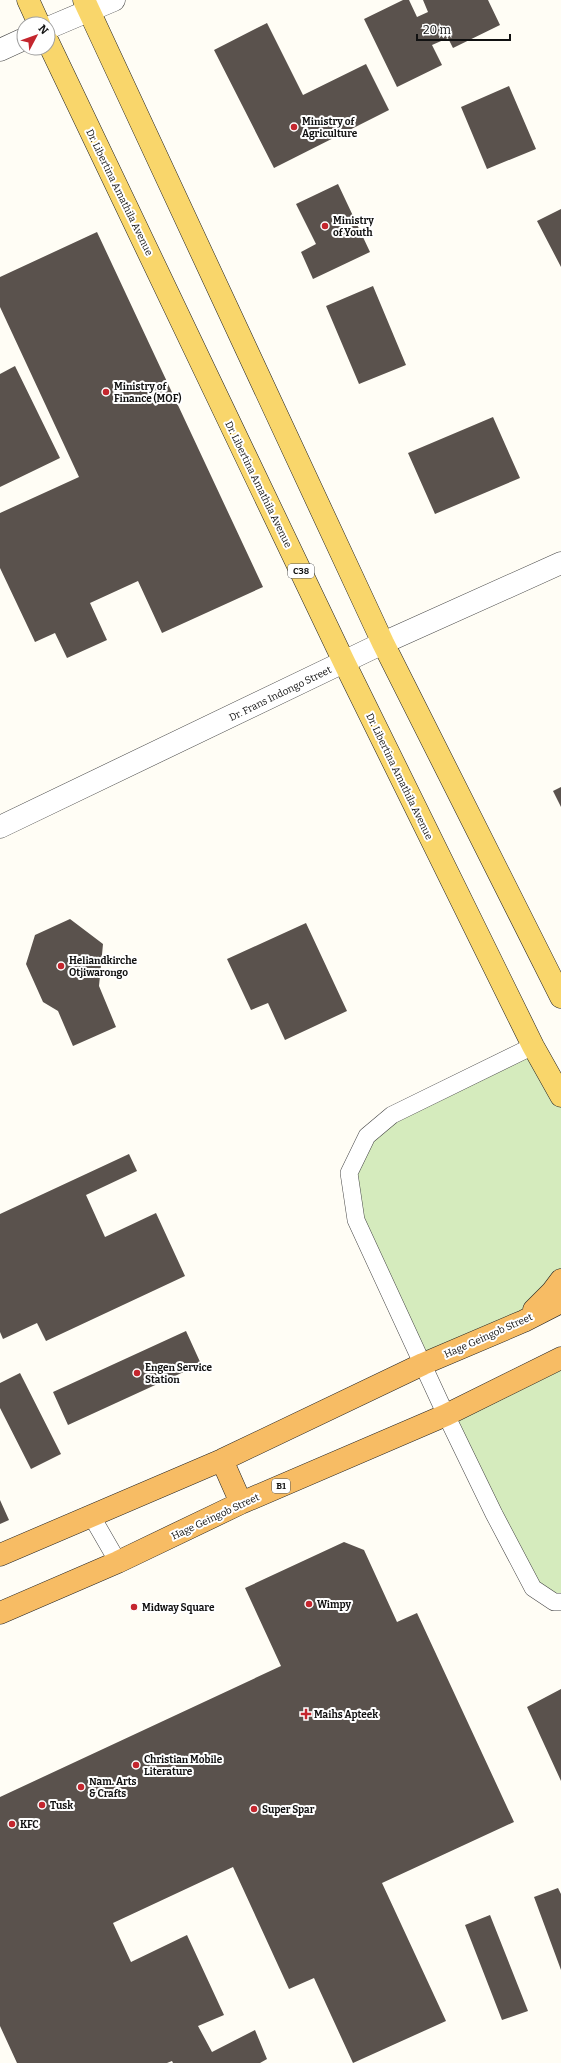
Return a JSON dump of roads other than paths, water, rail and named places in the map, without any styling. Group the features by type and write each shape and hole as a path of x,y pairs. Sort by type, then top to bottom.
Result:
{"highway":[{"path":"524,1321 552,1292 561,1280"},
{"name":"Hage Geingob Street","path":"0,1555 92,1517 222,1460 423,1364 524,1321 561,1302"},
{"name":"Hage Geingob Street","path":"0,1613 118,1562 241,1503 446,1415 561,1358"},
{"path":"222,1460 241,1503"}],"main road":[{"path":"28,0 35,16"},
{"path":"86,6 383,643 561,997"},
{"name":"Dr. Libertina Amathila Avenue","path":"55,56 344,662 533,1046 561,1096"}],"street":[{"path":"56,23 86,6 114,0"},
{"path":"0,50 16,43"},
{"name":"Dr. Frans Indongo Street","path":"0,827 383,643 561,563"}],"lane":[{"path":"533,1046 392,1114 367,1136 349,1173 356,1220 446,1415 533,1588 554,1602 561,1602"},
{"path":"92,1517 118,1562"}],"place":[{"name":"Ministry of Agriculture","path":"294,127"},
{"name":"Ministry of Youth","path":"325,226"},
{"name":"Ministry of Finance (MOF)","path":"106,392"},
{"name":"Heliandkirche Otjiwarongo","path":"61,966"},
{"name":"Engen Service Station","path":"137,1373"},
{"name":"Wimpy","path":"309,1604"},
{"name":"Midway Square","path":"134,1607"},
{"name":"Maihs Apteek","path":"306,1714"},
{"name":"Christian Mobile Literature","path":"136,1765"},
{"name":"Nam. Arts & Crafts","path":"81,1787"},
{"name":"Tusk","path":"42,1805"},
{"name":"Super Spar","path":"254,1809"},
{"name":"KFC","path":"12,1824"}]}
